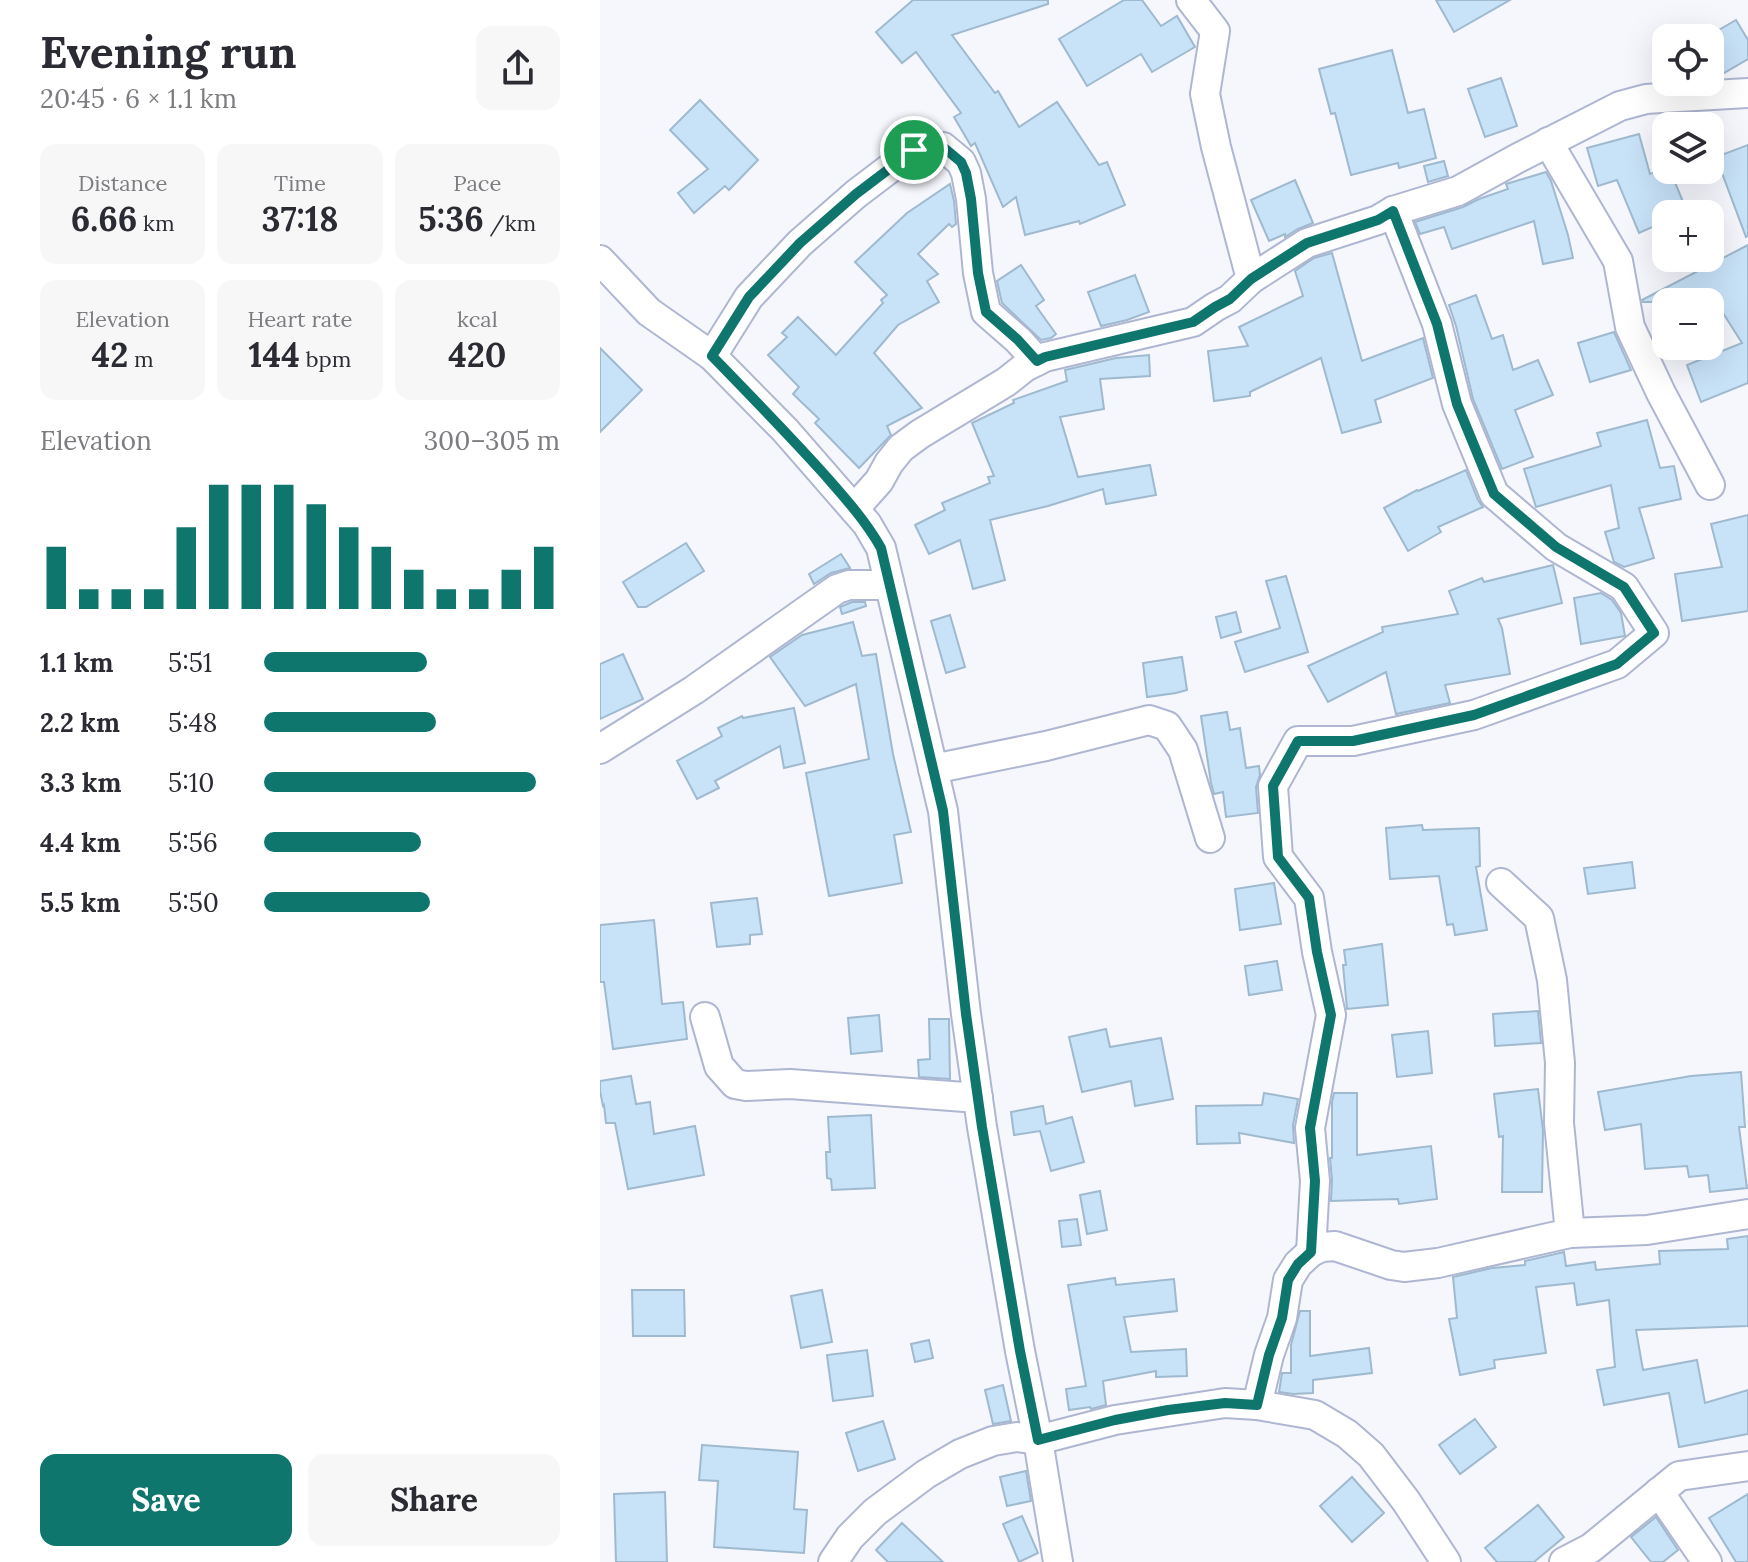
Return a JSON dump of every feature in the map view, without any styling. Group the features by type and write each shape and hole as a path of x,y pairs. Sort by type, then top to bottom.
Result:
{"street":[{"path":"1191,0 1215,31 1205,94 1251,279"},
{"path":"854,509 879,481 901,448 1045,357 1193,322 1307,243 1458,191 1620,106 1661,98 1748,93"},
{"path":"1548,142 1618,261 1630,327 1710,485"},
{"path":"712,356 749,297 800,243 856,194 914,150 943,147 961,162 966,173 986,312 1037,361"},
{"path":"1311,1252 1315,1181 1310,1128 1331,1015 1309,898 1278,857 1273,786 1298,741 1353,741 1474,715 1617,664 1654,633 1624,587 1556,547 1494,494 1457,404 1437,324 1393,211"},
{"path":"600,260 649,312 712,356 785,430 867,524 881,548 943,811 978,1098 1058,1562"},
{"path":"600,749 694,690 837,589 861,584 887,585 889,582"},
{"path":"933,769 1046,746 1149,720 1167,726 1183,750 1210,838"},
{"path":"1501,883 1539,918 1552,980 1560,1063 1559,1123 1570,1233"},
{"path":"705,1017 719,1066 735,1084 790,1084 978,1098"},
{"path":"1257,1405 1282,1318 1288,1280 1298,1264 1322,1247 1335,1246 1404,1267 1438,1263 1570,1233 1647,1230 1748,1214"},
{"path":"833,1562 850,1537 875,1512 926,1474 960,1454 993,1441 1017,1437 1038,1440 1115,1420 1225,1403 1315,1415 1347,1434 1371,1455 1446,1562"},
{"path":"1564,1562 1591,1548 1679,1476 1748,1466"},
{"path":"1659,1492 1707,1562"}],"building":[{"path":"913,0 1048,0 1048,4 952,35 995,93 998,91 1019,127 1057,102 1099,165 1107,162 1125,205 1080,224 1079,221 1025,235 1016,197 1003,207 975,143 971,146 954,117 961,113 916,52 902,63 876,32"},
{"path":"1124,0 1142,0 1161,26 1177,16 1195,47 1152,72 1141,54 1087,86 1059,39"},
{"path":"1436,0 1510,0 1454,32"},
{"path":"1736,20 1748,40 1748,59 1724,73 1724,27"},
{"path":"1392,50 1408,113 1424,109 1436,158 1399,168 1398,163 1351,175 1335,113 1331,114 1319,69"},
{"path":"1501,78 1517,126 1485,137 1468,89"},
{"path":"700,100 758,160 729,190 725,186 694,213 678,193 708,169 670,130"},
{"path":"1639,134 1652,173 1652,184 1676,184 1682,200 1652,200 1652,227 1639,233 1617,180 1598,186 1587,148"},
{"path":"1748,145 1746,237 1724,178 1724,154"},
{"path":"1444,161 1448,176 1428,182 1424,166"},
{"path":"1546,172 1573,258 1543,264 1534,221 1452,249 1444,227 1420,234 1415,222 1463,207 1508,189 1506,184"},
{"path":"1295,180 1313,223 1269,241 1251,200"},
{"path":"950,184 956,224 952,227 949,224 918,254 938,274 927,281 939,302 898,325 874,353 922,408 887,426 891,435 859,468 815,423 819,419 793,394 799,387 768,355 787,337 782,333 798,317 836,355 887,295 855,262 907,213"},
{"path":"1748,245 1748,383 1701,402 1687,365 1700,360 1724,360 1724,350 1742,343 1724,315 1724,288 1665,288 1696,272 1724,272 1724,257"},
{"path":"1332,253 1362,361 1423,338 1433,378 1375,400 1381,422 1342,433 1321,358 1250,392 1250,396 1214,401 1208,351 1248,346 1239,327 1303,296 1295,271 1314,258"},
{"path":"1021,265 1044,300 1036,306 1056,334 1051,338 1041,340 1002,303 997,281"},
{"path":"1135,275 1149,312 1101,326 1088,292"},
{"path":"1476,295 1492,339 1503,335 1513,370 1538,360 1553,395 1515,410 1533,457 1502,469 1473,399 1449,305"},
{"path":"1652,295 1652,302 1642,300"},
{"path":"1614,332 1631,370 1590,382 1578,343"},
{"path":"600,348 642,390 600,432"},
{"path":"1149,355 1150,376 1100,379 1104,409 1060,417 1078,477 1150,465 1156,495 1106,504 1103,489 990,520 1005,580 973,589 960,540 929,554 915,525 945,510 942,503 990,483 988,477 994,476 972,423 1014,403 1013,400 1067,381 1065,370 1116,358"},
{"path":"1647,420 1660,468 1674,466 1681,499 1639,508 1654,558 1624,567 1614,562 1605,532 1619,528 1611,485 1536,507 1524,469 1601,446 1597,433"},
{"path":"1466,470 1483,507 1438,527 1441,532 1408,551 1384,508 1417,490"},
{"path":"1748,515 1748,611 1682,621 1675,574 1722,567 1711,524"},
{"path":"686,543 704,571 646,607 638,607 623,582"},
{"path":"841,554 850,568 831,573 814,584 809,574"},
{"path":"1553,565 1562,603 1498,619 1510,674 1445,685 1450,703 1396,714 1386,672 1328,702 1308,666 1383,632 1382,627 1458,614 1449,591 1482,578 1484,582"},
{"path":"1286,576 1308,652 1245,672 1235,642 1280,628 1266,581"},
{"path":"1601,593 1612,600 1621,613 1625,636 1581,644 1574,598"},
{"path":"852,602 865,602 866,606 842,614 840,607"},
{"path":"1236,612 1241,632 1221,638 1216,617"},
{"path":"950,615 965,667 946,673 931,621"},
{"path":"853,622 862,656 876,654 893,754 911,832 894,835 902,883 829,896 806,773 869,759 856,684 805,706 770,657 802,635"},
{"path":"623,654 643,699 600,719 600,664"},
{"path":"1182,657 1187,690 1147,697 1143,663"},
{"path":"794,708 805,763 784,768 780,746 715,781 719,788 697,799 677,761 722,736 718,728 742,716"},
{"path":"1227,712 1230,730 1240,728 1246,768 1259,766 1256,787 1258,813 1226,817 1223,792 1214,794 1201,716"},
{"path":"1422,825 1423,830 1479,828 1480,866 1476,867 1487,930 1455,935 1453,924 1447,925 1439,876 1390,879 1386,828"},
{"path":"1632,862 1635,888 1588,894 1584,868"},
{"path":"1274,883 1281,924 1240,930 1235,889"},
{"path":"757,898 762,934 750,935 750,944 717,947 711,903"},
{"path":"654,920 662,1004 683,1002 687,1039 613,1049 604,982 600,982 600,925"},
{"path":"1382,944 1388,1005 1347,1009 1344,950"},
{"path":"1277,961 1282,990 1249,995 1245,966"},
{"path":"1538,1011 1541,1043 1495,1046 1493,1014"},
{"path":"879,1015 882,1051 851,1054 848,1018"},
{"path":"929,1019 949,1019 950,1079 919,1077 918,1060 930,1059"},
{"path":"1106,1029 1110,1047 1161,1038 1173,1099 1135,1106 1131,1081 1082,1092 1069,1037"},
{"path":"1428,1031 1432,1073 1397,1077 1392,1035"},
{"path":"1741,1072 1745,1127 1739,1127 1747,1188 1710,1192 1708,1175 1689,1177 1687,1166 1645,1169 1641,1124 1605,1130 1598,1092 1691,1076"},
{"path":"631,1076 636,1104 650,1102 654,1134 695,1126 704,1175 628,1189 615,1123 606,1123 600,1081"},
{"path":"1538,1089 1543,1130 1542,1192 1502,1192 1503,1136 1499,1137 1494,1094"},
{"path":"1264,1093 1298,1099 1293,1125 1294,1143 1239,1133 1240,1143 1197,1144 1196,1106 1262,1105"},
{"path":"1334,1093 1357,1093 1357,1155 1431,1146 1437,1199 1399,1204 1398,1199 1331,1201"},
{"path":"1043,1106 1046,1124 1072,1117 1084,1162 1051,1171 1040,1131 1014,1135 1011,1112"},
{"path":"871,1115 875,1188 832,1190 831,1179 827,1178 826,1152 830,1152 828,1117"},
{"path":"1100,1191 1107,1230 1087,1234 1080,1195"},
{"path":"1077,1219 1081,1245 1062,1247 1059,1221"},
{"path":"1748,1236 1748,1326 1636,1330 1643,1370 1697,1360 1705,1403 1748,1390 1748,1434 1679,1447 1669,1393 1604,1405 1597,1370 1615,1367 1609,1300 1577,1305 1574,1283 1536,1287 1546,1353 1494,1360 1495,1368 1460,1375 1449,1319 1457,1318 1453,1277 1492,1268 1525,1265 1525,1261 1564,1252 1566,1266 1595,1262 1596,1270 1660,1264 1659,1251 1728,1249 1727,1239"},
{"path":"1115,1278 1116,1285 1174,1279 1177,1311 1124,1317 1131,1352 1186,1349 1187,1376 1156,1377 1156,1371 1103,1381 1106,1405 1069,1410 1066,1389 1086,1386 1068,1285"},
{"path":"632,1290 684,1290 685,1336 633,1336"},
{"path":"822,1290 832,1342 801,1348 791,1296"},
{"path":"1300,1311 1310,1311 1310,1356 1369,1348 1372,1373 1313,1380 1313,1393 1279,1392 1282,1373 1291,1373 1291,1345"},
{"path":"929,1340 933,1358 915,1362 911,1344"},
{"path":"867,1350 873,1396 833,1401 827,1355"},
{"path":"1003,1385 1011,1421 993,1424 985,1390"},
{"path":"1475,1419 1496,1447 1460,1474 1439,1445"},
{"path":"883,1421 895,1459 858,1471 846,1433"},
{"path":"702,1445 798,1452 794,1509 807,1510 804,1553 714,1547 718,1481 699,1480"},
{"path":"1026,1471 1031,1501 1007,1506 1000,1477"},
{"path":"1352,1477 1384,1513 1352,1542 1320,1506"},
{"path":"665,1492 667,1562 616,1562 614,1494"},
{"path":"1748,1494 1748,1562 1736,1562 1709,1518"},
{"path":"1538,1505 1564,1537 1534,1562 1497,1562 1485,1548"},
{"path":"1022,1516 1038,1553 1019,1562 1003,1524"},
{"path":"1656,1517 1678,1550 1663,1562 1651,1562 1631,1537"},
{"path":"902,1523 943,1562 888,1562 876,1550"}],"route":[{"path":"943,147 961,162 971,199 978,273 986,312 1037,361 1193,322 1307,243 1378,220 1393,211 1437,324 1457,404 1494,494 1556,547 1624,587 1654,633 1617,664 1474,715 1353,741 1298,741 1273,786 1278,857 1309,898 1331,1015 1310,1128 1315,1181 1311,1252 1298,1264 1288,1280 1282,1318 1257,1405 1225,1403 1168,1410 1038,1440 982,1127 943,811 881,548 867,524 785,430 712,356 749,297 800,243 856,194 914,150 943,147"}]}
